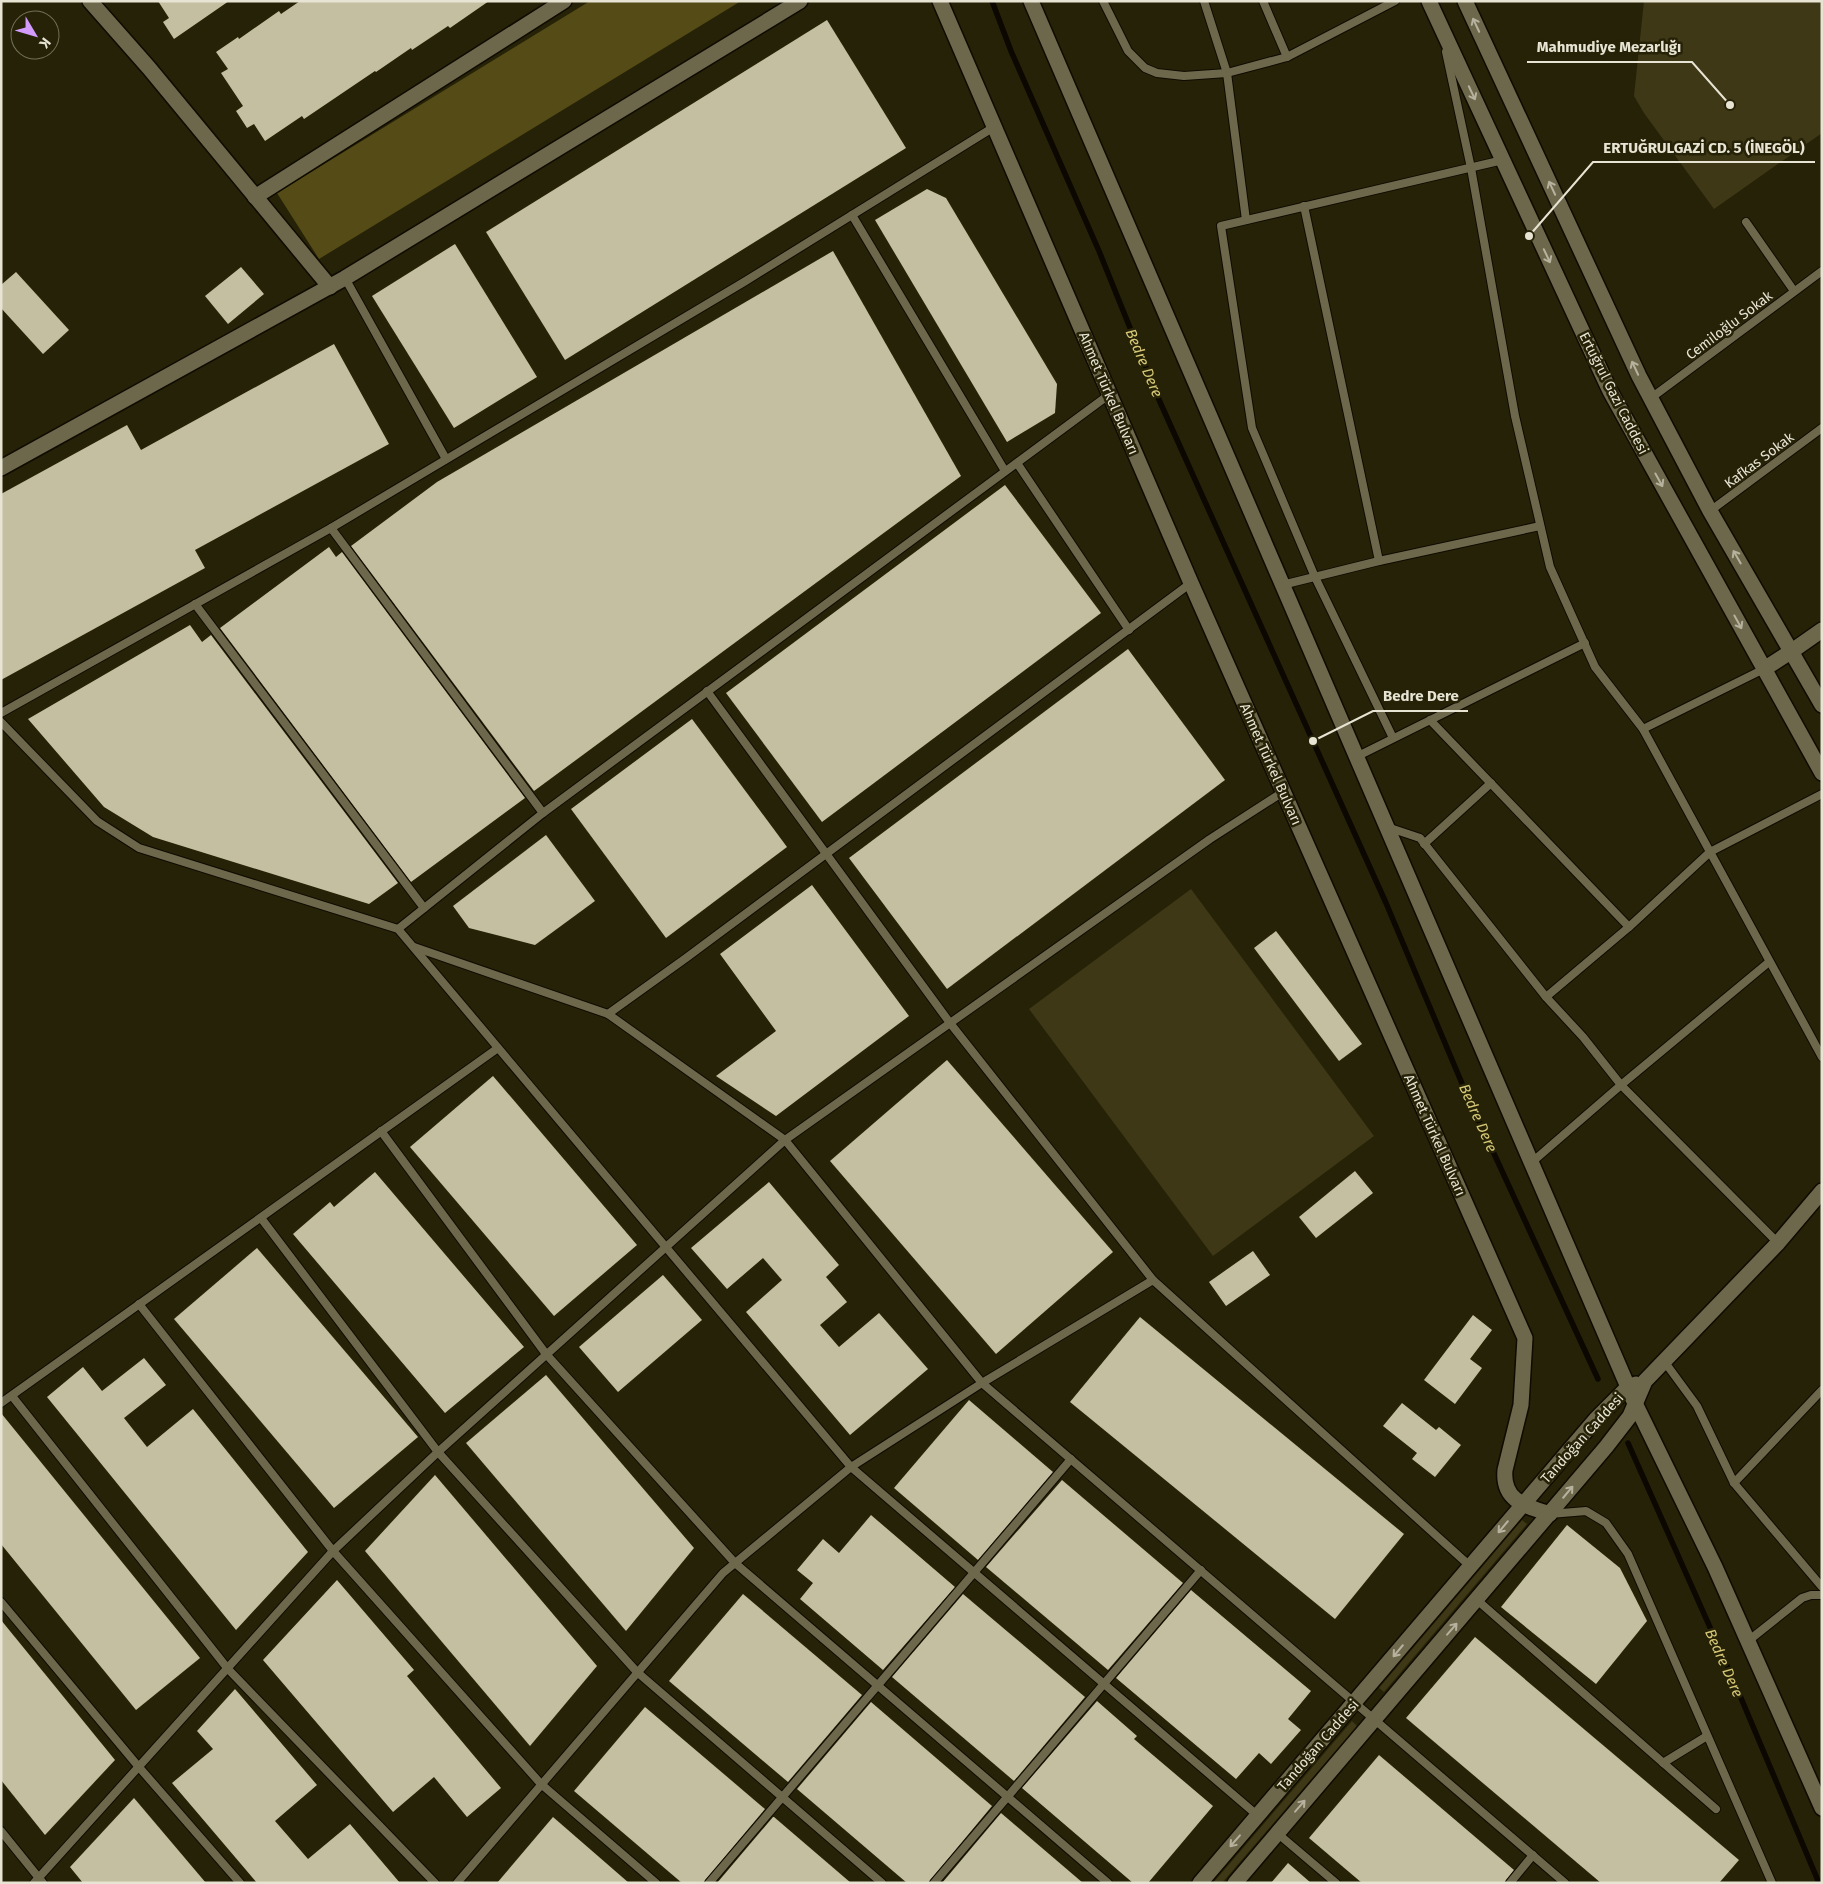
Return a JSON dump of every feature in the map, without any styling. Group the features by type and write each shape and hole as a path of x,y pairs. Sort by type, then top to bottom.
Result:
{"street":[{"path":"90,1 149,68 330,287"},
{"path":"255,196 564,1"},
{"path":"1,468 330,287 800,1"},
{"name":"Ahmet Türkel Bulvarı","path":"940,1 1191,583 1525,1338 1521,1405 1504,1470 1504,1481 1507,1490 1522,1505"},
{"path":"1030,1 1628,1387 1634,1405 1715,1567 1821,1804"},
{"name":"Ertuğrul Gazi Caddesi","path":"1429,1 1610,391 1822,772"},
{"path":"1465,1 1639,376 1710,511 1822,706"},
{"path":"1764,669 1792,652 1822,630"},
{"path":"1645,1381 1778,1243 1822,1191"},
{"name":"Tandoğan Caddesi","path":"1200,1883 1596,1418 1628,1387 1645,1381"},
{"name":"Tandoğan Caddesi","path":"1235,1883 1606,1447 1630,1416 1645,1381"},
{"path":"1522,1505 1550,1514"}],"lane":[{"path":"1104,1 1128,51 1145,68 1157,73 1184,76 1226,73 1287,57 1395,1"},
{"path":"1204,1 1226,73 1246,220"},
{"path":"1263,1 1287,57"},
{"path":"1441,28 1471,168 1515,416 1550,567 1595,666 1643,729 1822,1057"},
{"path":"1,712 331,528 744,282 994,128"},
{"path":"1394,738 1315,577 1252,428 1221,226 1502,160"},
{"path":"1304,206 1379,561"},
{"path":"852,215 1005,471"},
{"path":"1746,222 1794,291"},
{"name":"Cemiloğlu Sokak","path":"1651,398 1822,271"},
{"path":"345,278 446,459"},
{"path":"398,929 543,813 1110,394"},
{"name":"Kafkas Sokak","path":"1710,511 1822,428"},
{"path":"1016,463 1129,630"},
{"path":"1282,586 1379,561 1540,526"},
{"path":"331,528 543,813"},
{"path":"608,1014 1191,583"},
{"path":"195,604 424,908"},
{"path":"1356,756 1585,643"},
{"path":"1643,729 1764,669"},
{"path":"707,691 950,1023 1153,1280 1470,1566"},
{"path":"1430,720 1629,927"},
{"path":"1,722 97,821 139,848 398,929 851,1467 1257,1815"},
{"path":"1424,844 1491,783"},
{"path":"1,1832 39,1881 138,1766 333,1551 438,1452 785,1140 1210,839 1283,792"},
{"path":"1546,997 1629,927 1710,852 1822,794"},
{"path":"1386,826 1420,838 1546,997 1583,1037 1621,1085 1778,1243"},
{"path":"413,947 608,1014 785,1140 982,1383 1565,1883"},
{"path":"1531,1163 1621,1085 1769,962"},
{"path":"1,1403 498,1048"},
{"path":"381,1131 546,1354 735,1563 1108,1883"},
{"path":"260,1218 438,1452 637,1672 882,1883"},
{"path":"457,1883 715,1580 851,1467 982,1383 1153,1280"},
{"path":"139,1304 333,1551 541,1784 656,1883"},
{"path":"1664,1361 1697,1406 1734,1482 1822,1587"},
{"path":"1734,1482 1822,1390"},
{"path":"12,1396 228,1669 435,1883"},
{"path":"709,1883 1071,1458"},
{"path":"1550,1514 1586,1511 1606,1523 1628,1554 1772,1883"},
{"path":"934,1883 1201,1570"},
{"path":"1748,1641 1802,1598 1811,1595 1822,1595"},
{"path":"1477,1600 1716,1809"},
{"path":"1,1602 138,1766 240,1883"},
{"path":"1663,1763 1707,1736"},
{"path":"1278,1833 1336,1883"},
{"path":"1510,1883 1533,1855"}],"shaded area":[{"path":"590,1 741,1 319,259 277,193"},
{"path":"1644,1 1822,1 1822,133 1714,209 1644,113 1634,96"},
{"path":"1191,889 1374,1136 1213,1256 1029,1009"},
{"path":"1522,1520 1527,1524 1384,1692 1379,1688"},
{"path":"1352,1721 1357,1726 1222,1883 1213,1883"}],"building":[{"path":"158,1 229,1 174,39 163,22 169,18"},
{"path":"300,1 489,1 450,28 448,26 412,50 411,48 304,119 302,116 265,141 254,124 247,128 236,111 243,106 221,73 228,69 216,52 238,37 239,39 279,11 281,14"},
{"path":"827,20 906,148 565,360 486,232"},
{"path":"927,189 946,198 1057,384 1055,413 1007,442 875,220"},
{"path":"455,244 537,377 454,428 372,296"},
{"path":"833,251 961,476 534,791 351,546 437,482"},
{"path":"241,267 264,294 228,324 205,296"},
{"path":"16,272 69,330 43,354 1,308 1,285"},
{"path":"334,344 389,444 195,550 205,568 1,680 1,494 127,425 141,450"},
{"path":"1005,485 1101,613 822,822 726,693"},
{"path":"329,547 336,557 342,552 525,798 411,882 220,628"},
{"path":"190,625 202,642 211,635 398,883 369,904 153,837 104,807 28,719"},
{"path":"1128,649 1225,780 947,989 849,858"},
{"path":"692,719 787,847 666,938 571,809"},
{"path":"546,835 595,901 535,945 469,928 453,906"},
{"path":"812,885 909,1016 776,1116 716,1076 776,1031 720,954"},
{"path":"1276,931 1362,1044 1339,1061 1254,948"},
{"path":"947,1060 1113,1252 996,1354 830,1161"},
{"path":"493,1076 637,1245 554,1316 410,1147"},
{"path":"1355,1171 1373,1193 1316,1238 1299,1217"},
{"path":"375,1172 524,1347 445,1413 293,1234 330,1202 334,1207"},
{"path":"769,1182 839,1265 826,1277 847,1302 820,1325 839,1347 879,1313 928,1369 850,1435 746,1312 782,1280 763,1258 727,1289 691,1248"},
{"path":"257,1248 418,1437 334,1508 174,1319"},
{"path":"1253,1251 1270,1275 1226,1306 1209,1282"},
{"path":"663,1275 702,1320 618,1392 579,1347"},
{"path":"1473,1315 1492,1330 1470,1359 1482,1368 1455,1404 1424,1380"},
{"path":"1140,1317 1404,1534 1335,1619 1070,1402"},
{"path":"144,1358 166,1385 124,1418 147,1447 193,1409 308,1552 236,1630 47,1397 83,1367 102,1391"},
{"path":"546,1375 694,1548 626,1631 466,1443"},
{"path":"969,1400 1053,1472 978,1560 894,1488"},
{"path":"1402,1403 1436,1430 1439,1427 1461,1445 1435,1477 1412,1459 1417,1453 1383,1426"},
{"path":"1,1413 200,1658 136,1710 1,1544"},
{"path":"435,1475 597,1666 530,1746 365,1551"},
{"path":"1062,1480 1183,1583 1108,1670 986,1567"},
{"path":"871,1515 955,1587 883,1670 800,1599 813,1583 797,1570 823,1539 839,1553"},
{"path":"1567,1525 1620,1568 1647,1621 1596,1684 1501,1607"},
{"path":"337,1580 414,1670 407,1676 501,1788 467,1817 434,1777 393,1812 263,1660"},
{"path":"1191,1590 1311,1691 1288,1719 1301,1730 1271,1764 1259,1753 1236,1779 1116,1678"},
{"path":"743,1594 862,1695 788,1782 669,1681"},
{"path":"963,1594 1085,1697 1014,1781 892,1677"},
{"path":"1,1620 115,1760 45,1835 1,1780"},
{"path":"1475,1637 1739,1860 1719,1883 1601,1883 1406,1718"},
{"path":"235,1689 317,1785 275,1821 308,1859 350,1824 400,1883 257,1883 172,1783 213,1749 197,1731"},
{"path":"1097,1701 1137,1736 1134,1739 1213,1806 1148,1883 1133,1883 1022,1788"},
{"path":"871,1702 992,1806 928,1883 907,1883 797,1789"},
{"path":"645,1707 765,1809 703,1883 682,1883 574,1791"},
{"path":"1379,1755 1514,1870 1504,1883 1362,1883 1309,1838"},
{"path":"134,1798 206,1883 83,1883 70,1867"},
{"path":"1001,1813 1083,1883 942,1883"},
{"path":"553,1817 629,1883 497,1883"},
{"path":"774,1817 851,1883 717,1883"},
{"path":"1288,1863 1311,1883 1271,1883"}],"waterway":[{"name":"Bedre Dere","path":"992,1 1011,51 1099,251 1160,402 1386,903 1466,1093 1598,1379"},
{"name":"Bedre Dere","path":"1628,1443 1733,1679 1819,1883"}],"place":[{"name":"Mahmudiye Mezarlığı","path":"1730,105"},
{"name":"ERTUĞRULGAZİ CD. 5 (İNEGÖL)","path":"1529,236"},
{"name":"Bedre Dere","path":"1313,741"}]}
